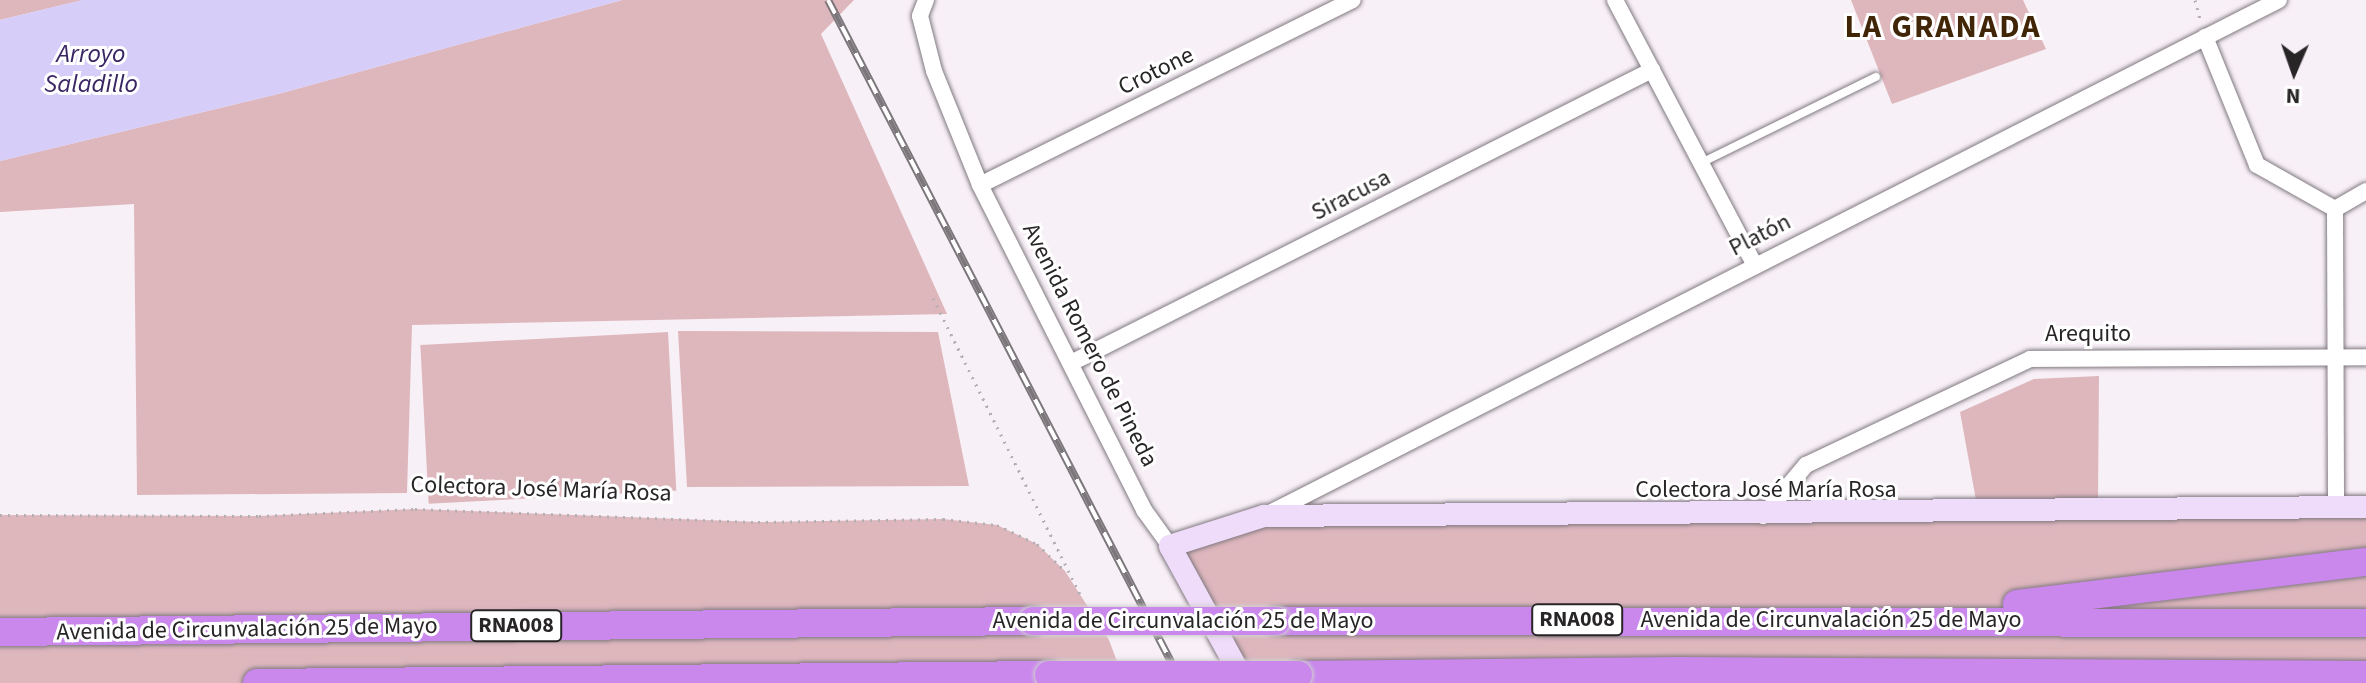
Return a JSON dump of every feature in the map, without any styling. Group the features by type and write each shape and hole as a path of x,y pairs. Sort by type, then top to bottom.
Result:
{"highway":[{"path":"1877,620 2366,562"},
{"name":"Avenida de Circunvalación 25 de Mayo","path":"0,632 1033,621 2366,623"},
{"name":"RNA008","path":"1679,671 1852,683"},
{"name":"RNA008","path":"257,683 1679,671 2366,675"}],"main road":[{"name":"Colectora José María Rosa","path":"1170,546 1264,516 1763,516 2366,507"},
{"name":"Avenida Romero de Pineda","path":"1170,546 1245,683"}],"street":[{"name":"Crotone","path":"980,185 1353,0"},
{"path":"1615,0 1754,264"},
{"name":"Platón","path":"1264,516 1754,264 2279,0"},
{"name":"Avenida Romero de Pineda","path":"923,8 934,71 980,185 1144,510 1170,546"},
{"path":"2205,37 2257,165 2335,209"},
{"name":"Siracusa","path":"1071,363 1652,70"},
{"path":"2335,209 2366,191"},
{"path":"2335,209 2336,507"},
{"name":"Arequito","path":"1763,516 1806,465 2030,359 2366,357"}],"lane":[{"path":"1701,163 1876,77"}],"path":[{"path":"2195,0 2205,37"},
{"name":"Colectora José María Rosa","path":"0,515 415,509 758,522 943,519 997,525 1037,544 1065,571 1056,538 933,298"}],"shaded area":[{"path":"0,0 83,0 0,20"},
{"path":"622,0 854,0 821,34 947,314 412,325 407,493 137,495 134,204 0,212 0,161 278,94"},
{"path":"1851,0 2023,0 2046,49 1892,104"},
{"path":"678,331 938,332 969,486 687,487"},
{"path":"668,332 676,491 429,504 420,345"},
{"path":"2099,376 2098,499 1976,500 1960,412 2034,379"},
{"path":"2366,507 2366,683 1245,683 1170,546 1264,516"},
{"path":"415,509 758,522 943,519 997,525 1037,544 1065,571 1109,640 1125,683 0,683 0,515 259,516"}],"water":[{"name":"Arroyo Saladillo","path":"83,0 622,0 278,94 0,161 0,20"}],"railway":[{"path":"828,0 1182,683"}],"district":[{"name":"LA GRANADA","path":"1943,27"}]}
